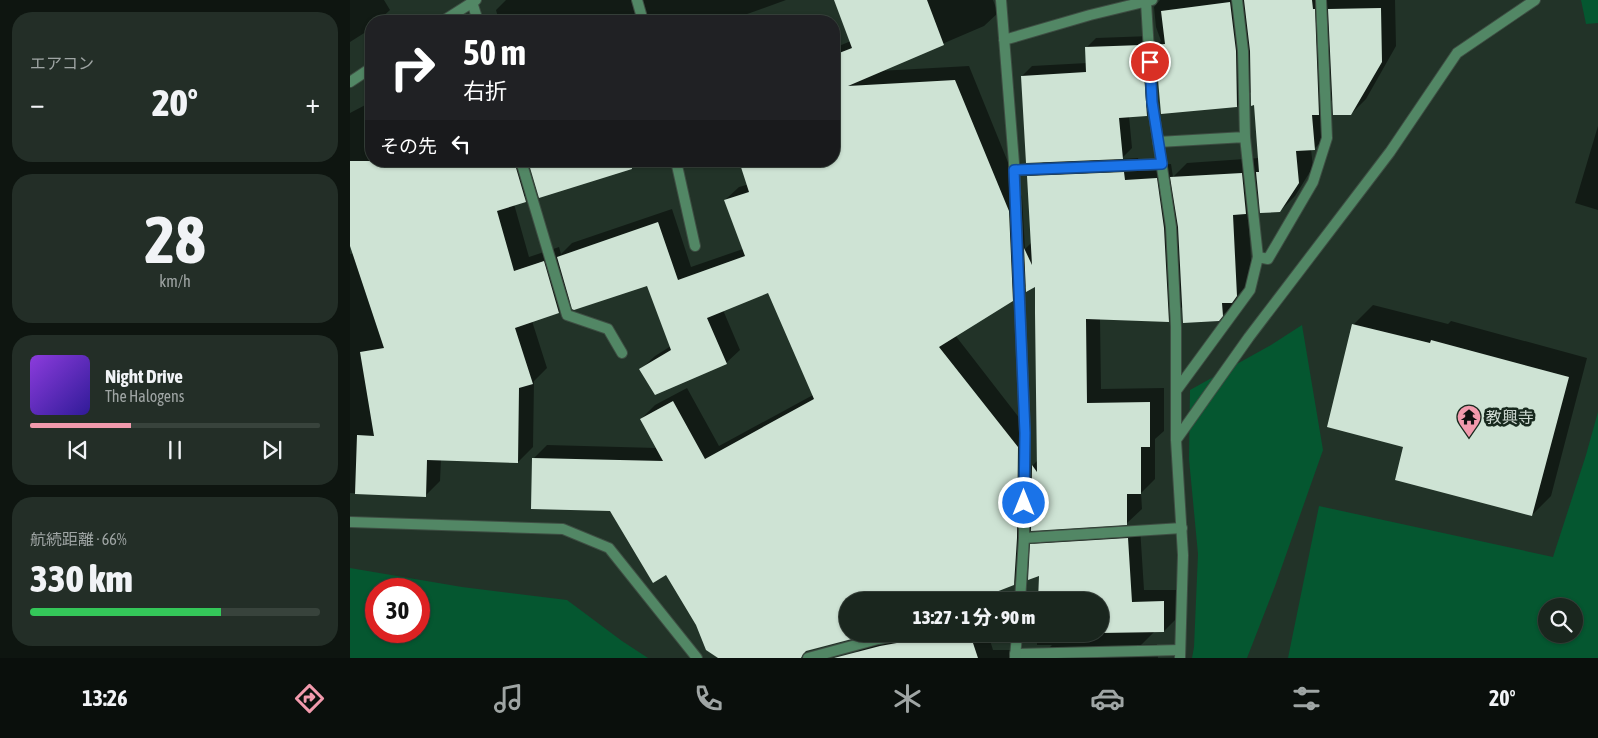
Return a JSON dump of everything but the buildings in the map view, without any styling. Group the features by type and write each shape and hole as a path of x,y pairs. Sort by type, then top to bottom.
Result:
{"street":[{"path":"637,0 641,15"},
{"path":"1002,0 1014,170 1025,433 1024,538 1021,592"},
{"path":"1176,391 1250,290 1258,257 1245,136 1243,51 1237,0"},
{"path":"1258,257 1268,259 1284,233 1313,182 1327,138 1321,0"},
{"path":"1176,440 1249,337 1390,152 1457,53 1535,0"},
{"path":"452,15 474,1 477,15"},
{"path":"1004,40 1090,15 1149,1 1152,102 1172,227 1176,328 1176,440 1183,555 1180,654 1015,656 1016,642"},
{"path":"350,82 365,72"},
{"path":"1158,142 1245,136"},
{"path":"1014,170 1162,164"},
{"path":"523,167 567,315 608,328 622,353"},
{"path":"677,167 695,246"},
{"path":"350,522 564,529 609,548 697,658"},
{"path":"1024,538 1182,528"},
{"path":"808,658 870,642"}],"green space":[{"path":"1581,0 1598,0 1598,23 1586,24"},
{"path":"1302,325 1323,450 1275,586 1247,658 1192,658 1198,554 1189,459 1190,390 1271,345"},
{"path":"1598,412 1598,658 1288,658 1319,506 1553,557"},
{"path":"350,568 409,578 365,578 365,643 430,643 430,582 567,600 648,658 350,658"}],"place":[{"name":"教興寺","path":"1469,438"}],"route":[{"path":"1024,503 1025,433 1014,170 1162,164 1152,102 1150,62"}]}
